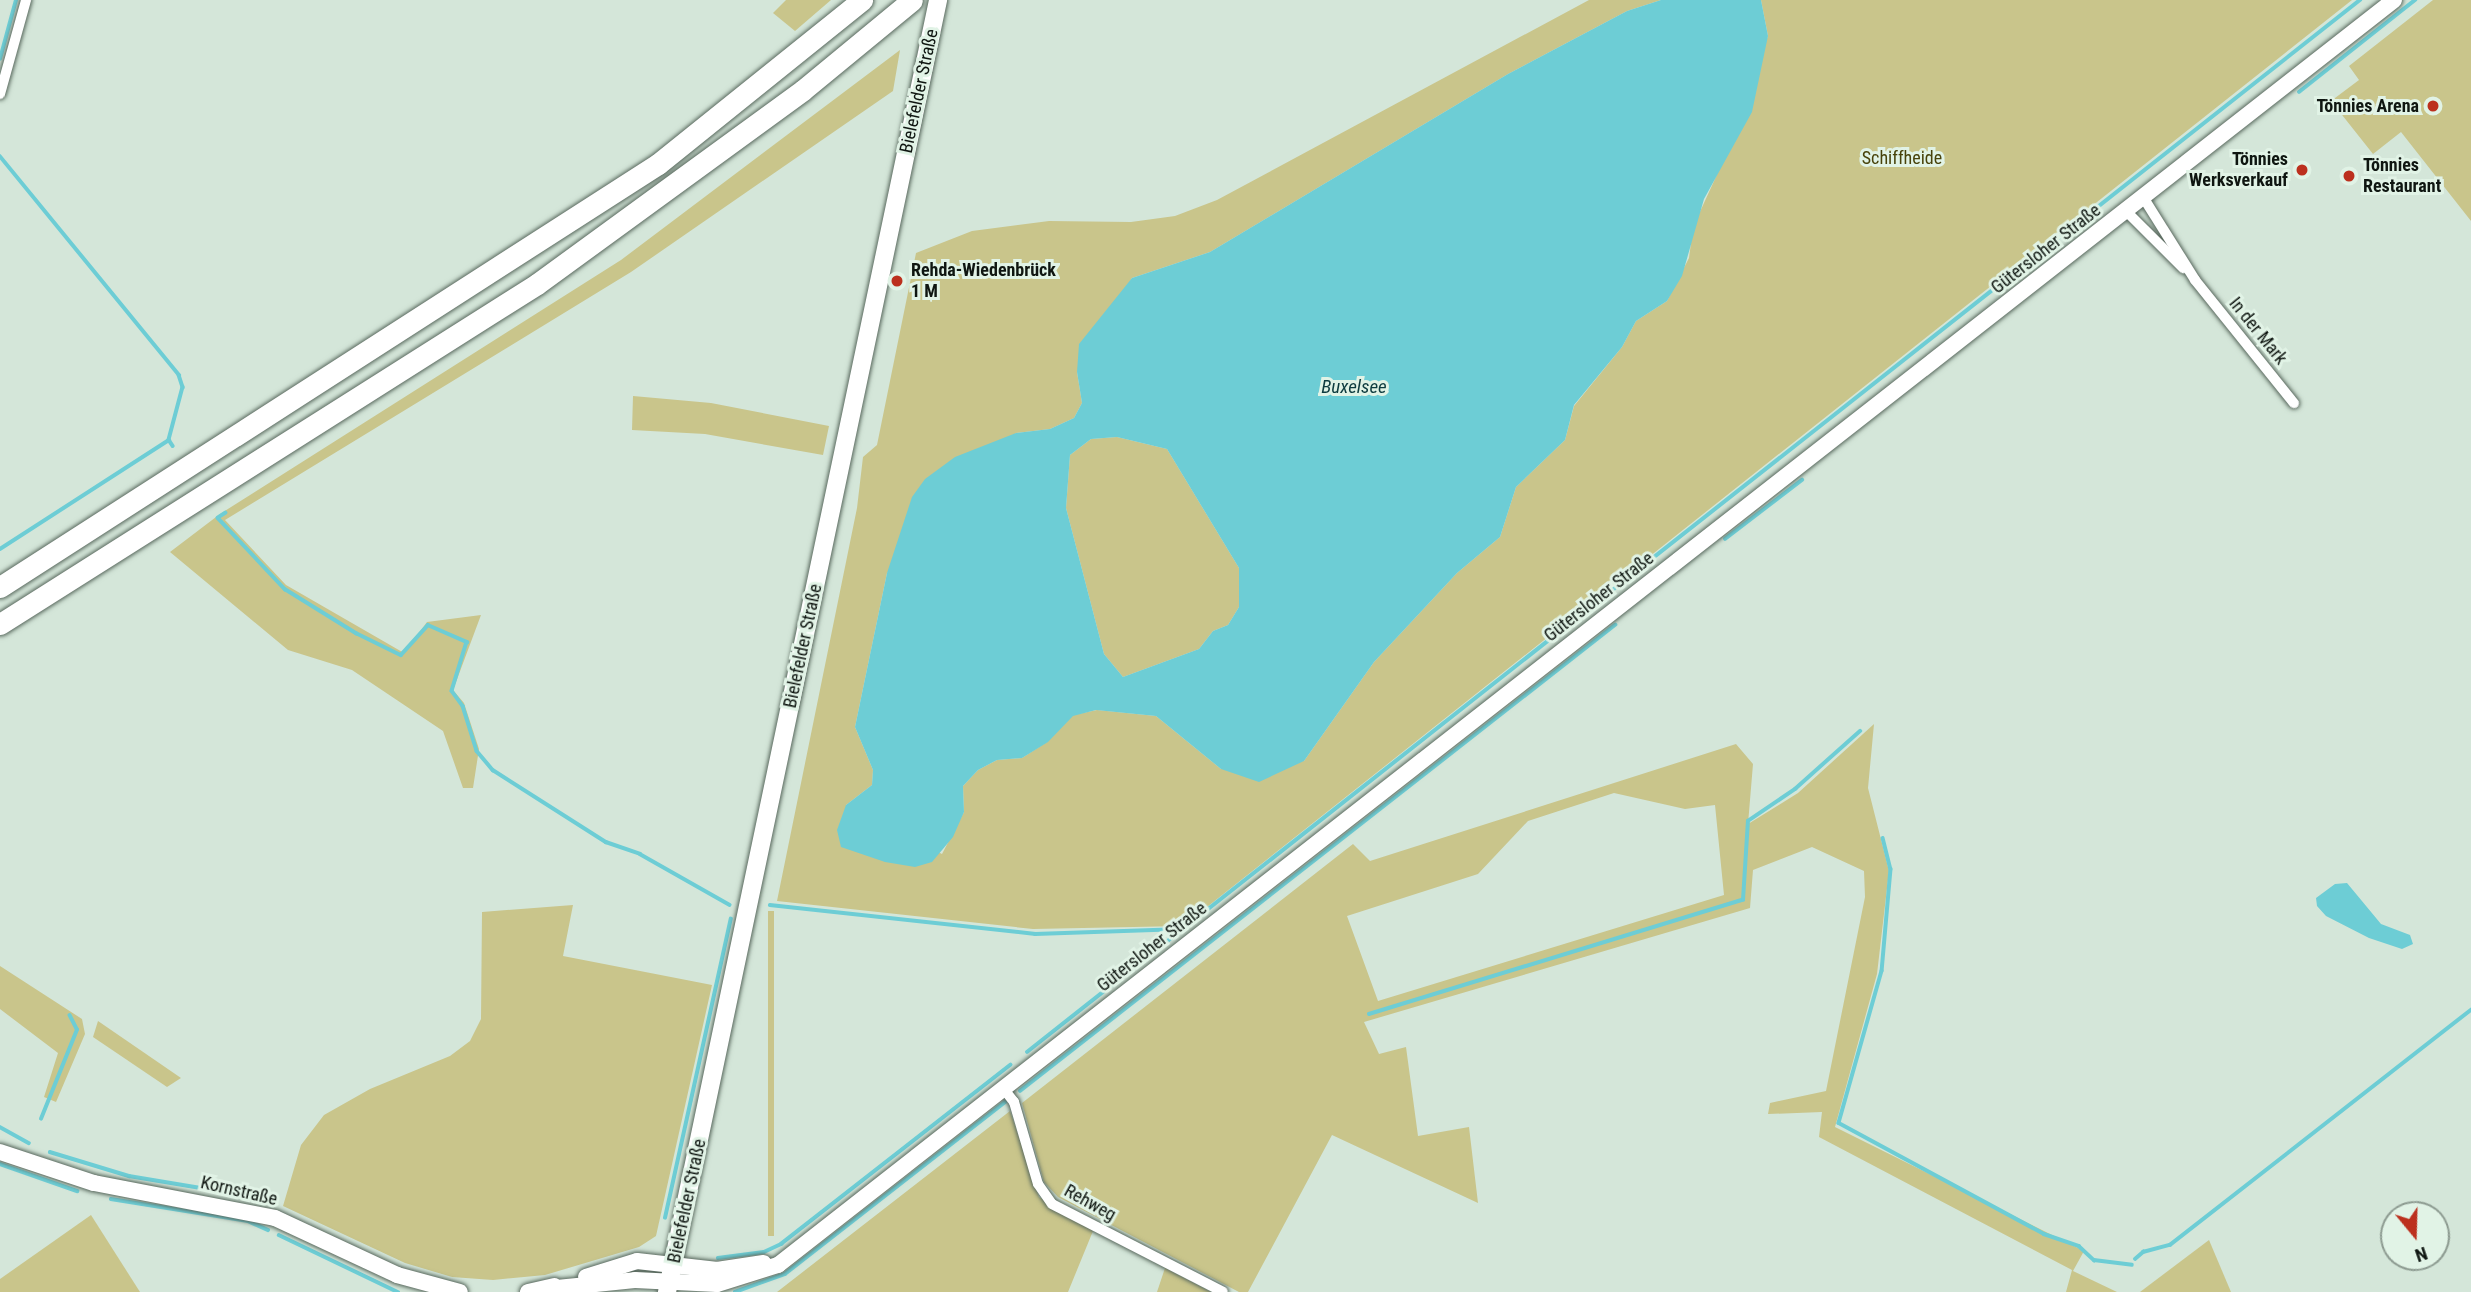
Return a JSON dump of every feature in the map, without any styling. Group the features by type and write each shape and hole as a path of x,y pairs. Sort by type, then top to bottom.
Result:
{"highway":[{"path":"0,587 647,171 862,0"},
{"path":"0,624 537,284 709,161 912,0"}],"main road":[{"name":"Bielefelder Straße","path":"668,1288 938,0"},
{"name":"Gütersloher Straße","path":"668,1288 748,1278 778,1265 2394,0"},
{"name":"Kornstraße","path":"0,1152 94,1183 266,1215 397,1275 460,1292"},
{"name":"Gütersloher Straße","path":"673,1262 717,1269 744,1268 775,1259 828,1225"},
{"path":"547,1289 637,1261 673,1262"},
{"path":"528,1292 623,1281 668,1288"}],"street":[{"path":"0,94 26,0"},
{"name":"In der Mark","path":"2143,197 2195,280"},
{"name":"In der Mark","path":"2126,211 2195,280 2294,403"},
{"name":"Rehweg","path":"1003,1088 1014,1102 1038,1184 1052,1204 1223,1292"}],"green space":[{"path":"786,0 831,0 795,31 773,13"},
{"name":"Schiffheide","path":"1589,0 1661,0 1627,11 1508,74 1210,252 1132,278 1077,372 1082,403 1074,418 1050,429 1016,433 887,573 855,727 873,770 872,785 846,805 942,854 964,812 963,786 978,770 997,760 1022,758 1047,742 1073,715 1097,710 1156,716 1221,769 1304,761 1374,662 1457,573 1500,537 1516,487 1565,440 1574,406 1622,347 1636,321 1667,301 1689,258 1693,227 1725,157 1768,36 1761,0 2352,0 1183,926 1033,929 777,901 857,508 863,457 877,445 916,253 972,231 1049,221 1131,222 1175,216 1217,200"},
{"name":"Tönnies Arena","path":"2433,0 2471,0 2471,221 2401,132 2373,154 2331,101 2359,80 2349,66"},
{"path":"900,50 893,91 631,272 225,520 286,585 404,653 427,622 481,615 453,690 464,703 479,749 473,788 463,788 443,731 352,670 288,650 170,552 220,514 621,260"},
{"path":"633,396 711,403 829,426 823,455 705,434 632,430"},
{"path":"1117,437 1167,449 1239,568 1239,607 1228,625 1213,631 1199,649 1123,677 1104,654 1066,508 1070,455 1091,439"},
{"path":"1874,724 1868,788 1889,871 1877,974 1835,1127 2084,1251 2073,1271 2117,1292 2066,1292 2072,1270 1819,1137 1822,1112 1768,1114 1770,1103 1826,1091 1865,897 1864,871 1812,847 1753,870 1750,908 1364,1022 1379,1054 1406,1047 1418,1136 1469,1127 1478,1203 1332,1135 1248,1292 1239,1292 1058,1197 1044,1182 1022,1103 1353,844 1370,861 1736,744 1753,764 1748,824 1798,793","holes":["1614,793 1685,809 1715,805 1724,895 1378,1001 1347,916 1478,874 1528,821"]},
{"path":"573,905 563,956 712,985 656,1236 639,1247 545,1275 493,1280 452,1277 405,1263 283,1206 301,1145 324,1115 370,1089 450,1056 470,1041 481,1019 482,912"},
{"path":"768,911 774,911 774,1236 768,1236"},
{"path":"0,966 82,1019 85,1034 56,1102 44,1097 58,1053 0,1009"},
{"path":"98,1021 181,1078 167,1087 93,1037"},
{"path":"1010,1111 1039,1197 1093,1231 1068,1292 777,1292"},
{"path":"91,1215 140,1292 0,1292 0,1279"},
{"path":"2209,1240 2231,1292 2140,1292"},
{"path":"1165,1268 1211,1292 1157,1292"}],"water":[{"name":"Buxelsee","path":"1661,0 1761,0 1768,36 1752,112 1704,199 1682,276 1667,301 1636,321 1622,347 1574,405 1565,440 1516,487 1500,537 1457,573 1374,662 1304,761 1259,782 1221,769 1156,716 1096,710 1073,716 1048,742 1022,758 997,760 978,770 963,786 964,812 953,837 932,862 915,867 885,862 841,847 837,830 846,805 872,785 873,770 855,727 887,573 912,497 925,479 955,457 1016,433 1050,429 1074,418 1082,403 1077,372 1079,344 1132,278 1210,252 1508,74 1627,11","holes":["1117,437 1167,449 1239,568 1239,607 1228,625 1213,631 1199,649 1123,677 1104,654 1066,508 1070,455 1091,439"]},
{"path":"2347,883 2381,924 2410,935 2413,944 2402,949 2369,938 2326,916 2317,906 2316,898 2335,884"}],"waterway":[{"path":"0,59 16,0"},
{"path":"1027,1052 2360,0"},
{"path":"2299,92 2415,0"},
{"path":"0,156 179,375 183,387 169,440 173,446"},
{"path":"0,549 169,440"},
{"path":"1725,539 1802,480"},
{"path":"226,513 218,518 285,589 356,633 401,655 428,625 467,642 452,691 463,706 477,751 493,770 606,842 640,854 730,905"},
{"path":"1020,1091 1615,625"},
{"path":"1369,1014 1743,900 1748,821 1795,789 1860,731"},
{"path":"1883,838 1891,869 1882,971 1839,1123 2044,1234 2079,1246 2094,1260 2132,1265"},
{"path":"770,905 1035,934 1183,929"},
{"path":"665,1218 731,919"},
{"path":"2135,1259 2143,1252 2170,1245 2471,1010"},
{"path":"41,1119 77,1030 70,1016"},
{"path":"718,1258 764,1252 781,1244 1010,1065"},
{"path":"735,1292 785,1274 1005,1102"},
{"path":"0,1127 29,1143"},
{"path":"50,1152 129,1176 231,1193"},
{"path":"0,1164 77,1191"},
{"path":"111,1199 248,1221 268,1230"},
{"path":"279,1235 398,1292"}],"place":[{"name":"Tönnies Arena","path":"2433,106"},
{"name":"Tönnies Werksverkauf","path":"2302,170"},
{"name":"Tönnies Restaurant","path":"2349,176"},
{"name":"Rehda-Wiedenbrück 1 M","path":"897,281"}]}
